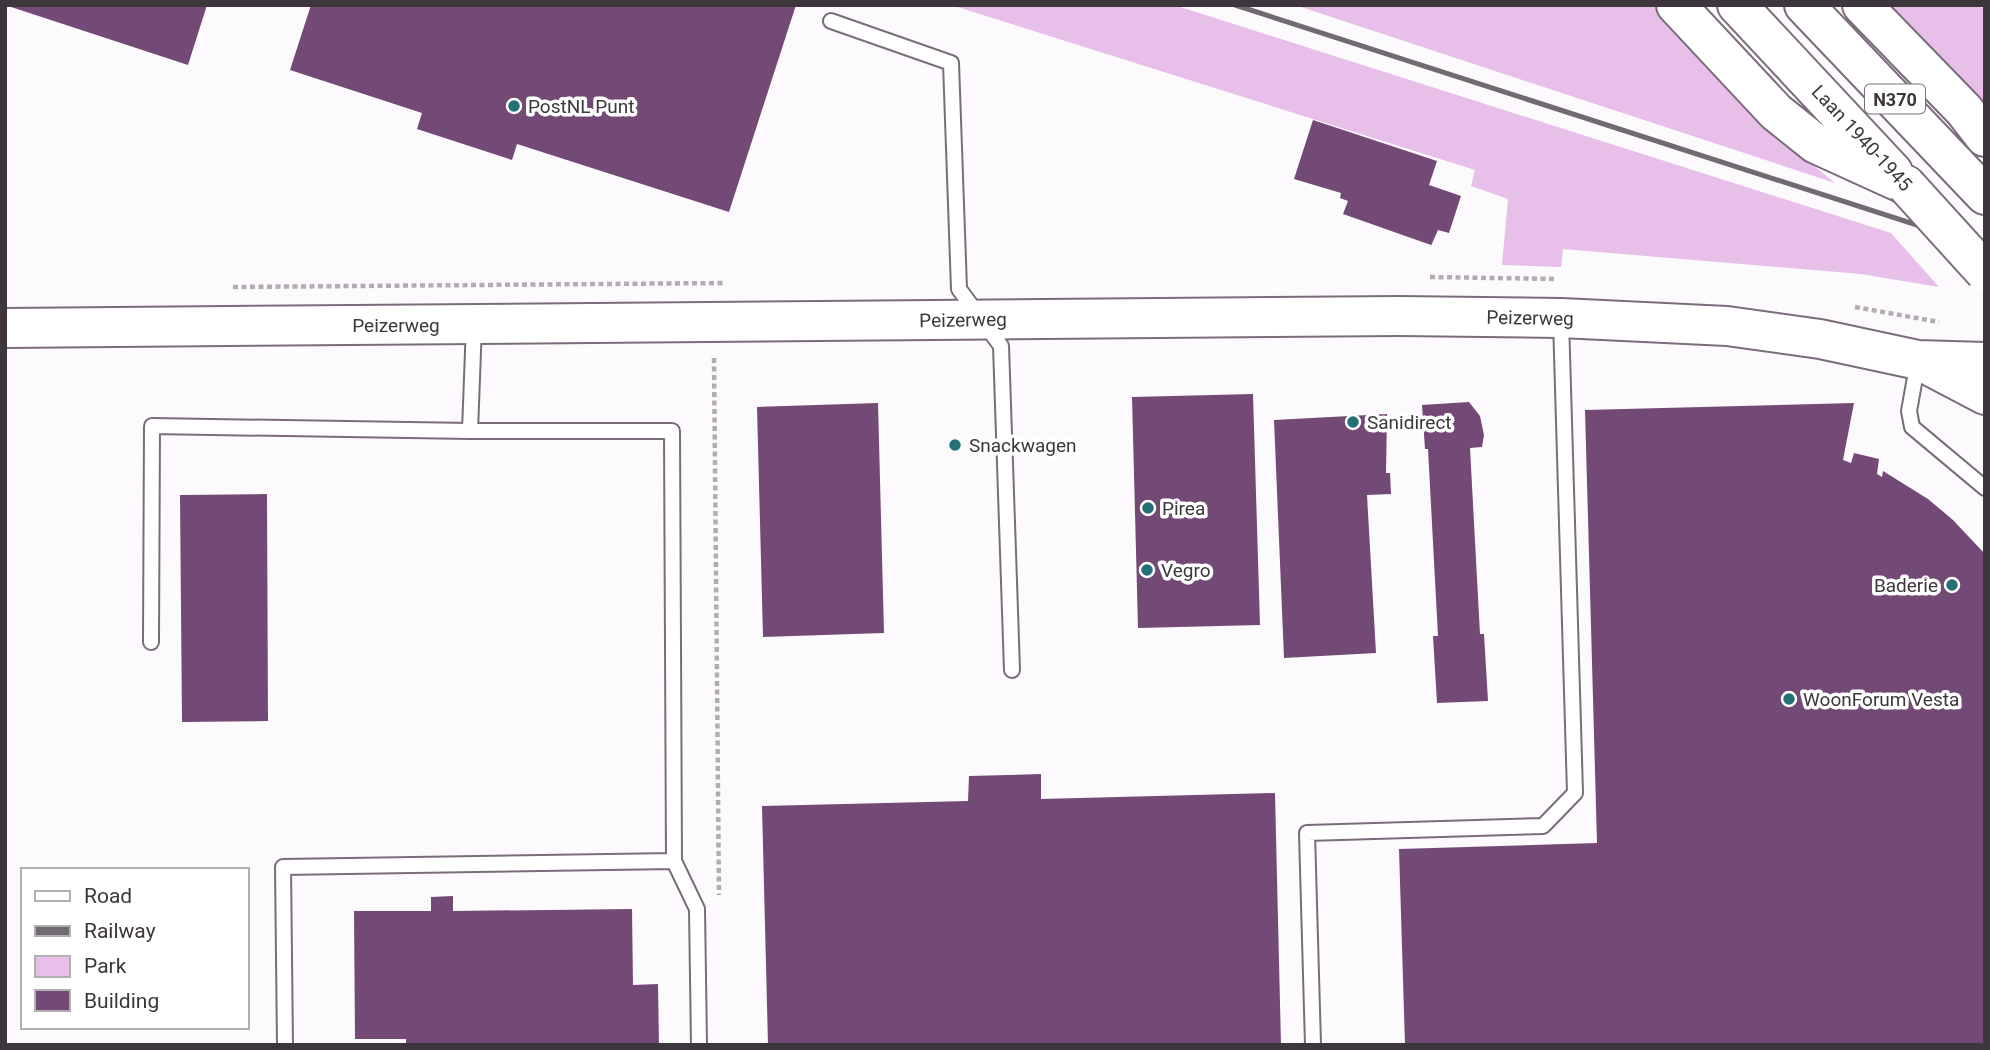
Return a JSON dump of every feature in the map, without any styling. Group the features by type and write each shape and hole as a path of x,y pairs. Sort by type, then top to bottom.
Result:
{"main road":[{"name":"N370","path":"1676,5 1776,111 1816,144 1906,185"},
{"name":"Laan 1940-1945","path":"1737,5 1985,272"},
{"name":"N370","path":"1804,5 1985,195"},
{"name":"N370","path":"1862,5 1964,110 1985,137"},
{"name":"Peizerweg","path":"5,328 1428,316 1561,318 1727,326 1819,339 1918,360 1985,362"},
{"name":"Peizerweg","path":"1918,360 1985,395"}],"lane":[{"path":"831,21 951,63 959,289 1002,346 1012,670"},
{"path":"1312,1045 1307,833 1543,826 1575,793 1561,318"},
{"path":"470,431 474,325"},
{"path":"1918,360 1909,411 1912,427 1985,488"},
{"path":"151,642 152,426 672,431 674,861 697,909 699,1045"},
{"path":"285,1045 283,867 674,861"}],"path":[{"path":"714,356 719,896"}],"green space":[{"path":"951,5 1174,5 1891,233 1939,287 1861,274 1563,249 1561,267 1502,265 1508,199 1471,186 1475,170"},
{"path":"1295,5 1656,5 1766,127 1835,183"},
{"path":"1881,5 1979,5 1985,11 1985,116"}],"building":[{"path":"5,5 207,5 188,65"},
{"path":"311,5 796,5 729,212 517,144 512,160 417,129 422,113 290,70"},
{"path":"1313,120 1437,161 1429,185 1461,196 1449,233 1438,230 1430,248 1431,245 1343,214 1348,201 1340,198 1341,193 1294,179"},
{"path":"1253,394 1260,625 1138,628 1132,397"},
{"path":"1469,402 1480,416 1484,435 1482,447 1470,448 1480,634 1484,634 1488,701 1437,703 1433,636 1438,636 1428,449 1425,449 1422,405"},
{"path":"878,403 884,633 763,637 757,407"},
{"name":"WoonForum Vesta","path":"1854,403 1843,460 1851,463 1854,453 1879,459 1877,474 1882,477 1883,471 1928,499 1953,520 1985,554 1985,1045 1405,1045 1399,849 1597,843 1585,410"},
{"path":"1387,414 1386,473 1390,473 1391,494 1367,495 1376,653 1284,658 1274,420"},
{"path":"267,494 268,721 182,722 180,495"},
{"path":"1041,774 1041,799 1275,793 1281,1045 768,1045 762,806 968,801 969,776"},
{"path":"453,896 453,911 632,909 633,985 658,984 659,1045 406,1045 406,1039 355,1039 354,911 431,911 431,897"}],"railway":[{"path":"1235,5 1985,247"}],"place":[{"name":"PostNL Punt","path":"514,106"},
{"name":"Sanidirect","path":"1353,422"},
{"name":"Snackwagen","path":"955,445"},
{"name":"Pirea","path":"1148,508"},
{"name":"Vegro","path":"1147,570"},
{"name":"Baderie","path":"1952,585"},
{"name":"WoonForum Vesta","path":"1789,699"}]}
